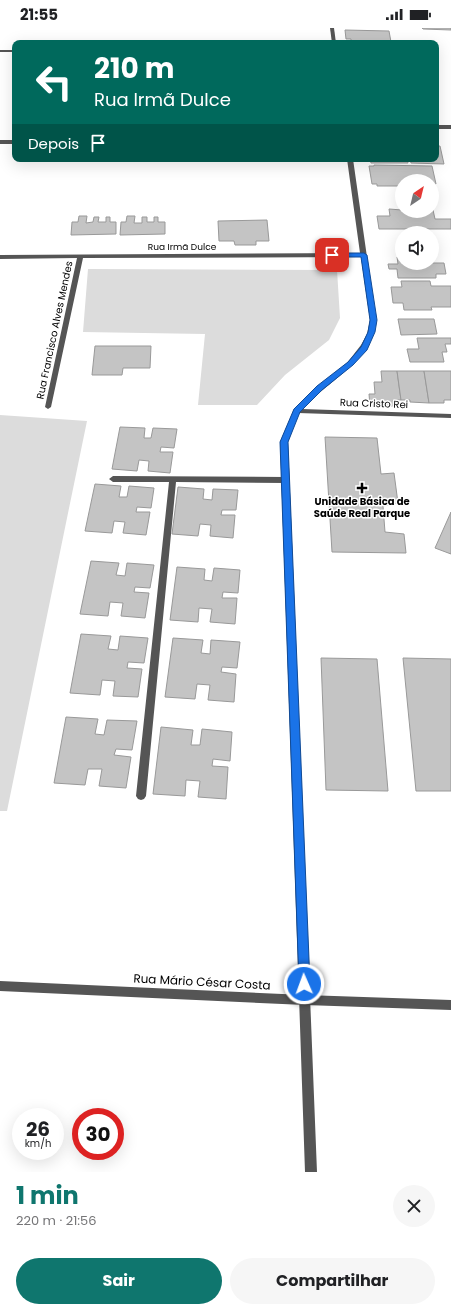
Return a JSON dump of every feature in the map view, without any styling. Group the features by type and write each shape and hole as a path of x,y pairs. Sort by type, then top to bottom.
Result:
{"street":[{"path":"332,28 334,40"},
{"path":"0,52 12,51"},
{"path":"439,127 451,127"},
{"path":"0,142 12,142"},
{"path":"311,1172 284,442 296,411 319,388 350,364 364,348 372,332 373,320 350,162"},
{"name":"Rua Irmã Dulce","path":"0,257 364,255"},
{"name":"Rua Francisco Alves Mendes","path":"48,407 80,257"},
{"name":"Rua Cristo Rei","path":"296,411 451,416"},
{"path":"113,479 285,480"},
{"path":"141,796 173,479"},
{"name":"Rua Mário César Costa","path":"0,986 451,1005"}],"shaded area":[{"path":"88,269 337,270 340,318 329,340 285,375 257,405 198,405 205,334 83,332"},
{"path":"0,415 87,421 7,811 0,811"}],"building":[{"path":"422,28 451,28 451,30 423,29"},
{"path":"345,30 389,31 391,40 351,40 346,39"},
{"path":"440,146 444,164 411,163 439,162"},
{"path":"371,162 408,163 371,163"},
{"path":"369,166 432,166 434,174 395,174 395,186 377,186 377,184 372,184"},
{"path":"389,209 395,209 395,218 451,219 451,229 439,229 439,226 395,226 395,229 379,229 377,216 390,216"},
{"path":"79,216 87,216 86,223 93,222 94,217 99,217 98,222 106,222 106,217 110,217 110,222 116,222 116,234 71,235 72,222 78,222"},
{"path":"127,216 135,216 134,223 142,223 142,217 147,217 147,222 154,222 154,217 158,217 158,222 165,222 165,234 120,235 121,222 126,222"},
{"path":"267,220 269,241 256,241 256,245 235,245 234,241 219,241 218,221"},
{"path":"439,263 444,263 446,274 436,274 436,278 398,278 397,270 439,270"},
{"path":"388,264 395,264 395,269 389,269"},
{"path":"401,281 430,281 431,286 451,286 451,307 431,307 432,310 404,310 403,303 393,303 391,287 402,287"},
{"path":"398,319 434,319 437,334 401,335"},
{"path":"417,338 451,338 451,344 445,344 447,352 442,352 444,362 410,362 407,349 419,349"},
{"path":"95,346 151,346 150,368 123,368 122,375 92,375"},
{"path":"381,371 397,371 401,400 393,400 393,406 370,406 369,394 375,394 374,382 382,382"},
{"path":"397,371 424,371 429,403 401,400"},
{"path":"424,371 451,371 451,400 444,400 444,403 429,403"},
{"path":"120,427 145,428 144,438 151,438 153,428 177,429 174,448 161,447 160,452 173,452 170,473 148,471 149,461 139,460 137,471 112,469"},
{"name":"Unidade Básica de Saúde Real Parque","path":"325,437 377,438 381,474 394,473 398,503 383,506 385,532 404,534 406,553 332,552"},
{"path":"95,484 121,486 119,497 127,497 129,486 154,488 151,508 137,507 136,512 150,512 146,535 123,533 125,522 114,521 112,533 85,531"},
{"path":"178,487 204,489 203,499 212,500 213,489 238,490 236,510 222,510 221,515 235,515 233,538 210,536 211,525 200,524 198,536 172,534"},
{"path":"451,512 451,554 435,548"},
{"path":"91,561 119,563 116,575 125,576 127,563 154,565 150,588 135,587 134,592 149,593 145,618 121,616 123,603 110,602 108,616 80,614"},
{"path":"177,567 205,569 204,580 212,581 214,568 240,570 238,593 223,592 222,598 237,598 235,624 210,622 212,609 199,608 198,622 170,620"},
{"path":"81,634 111,636 108,649 118,650 120,636 148,638 144,663 128,662 127,668 142,669 138,697 113,696 115,681 102,680 100,695 70,693"},
{"path":"173,638 203,640 201,653 210,654 211,640 240,642 237,668 222,667 221,672 236,674 234,702 208,700 210,685 197,684 195,699 165,697"},
{"path":"321,658 377,659 388,791 326,790"},
{"path":"403,658 451,659 451,791 416,791"},
{"path":"66,717 98,719 95,734 104,735 107,720 137,721 132,750 116,749 114,755 131,757 126,788 99,786 102,769 88,769 85,785 54,783"},
{"path":"161,727 193,730 191,745 200,745 202,729 232,732 230,761 213,759 212,766 228,767 226,799 198,797 200,781 186,780 185,796 153,794"}],"place":[{"name":"Unidade Básica de Saúde Real Parque","path":"362,488"}],"route":[{"path":"304,984 284,442 296,411 319,388 350,364 364,348 372,332 373,320 364,255 332,255"}]}
